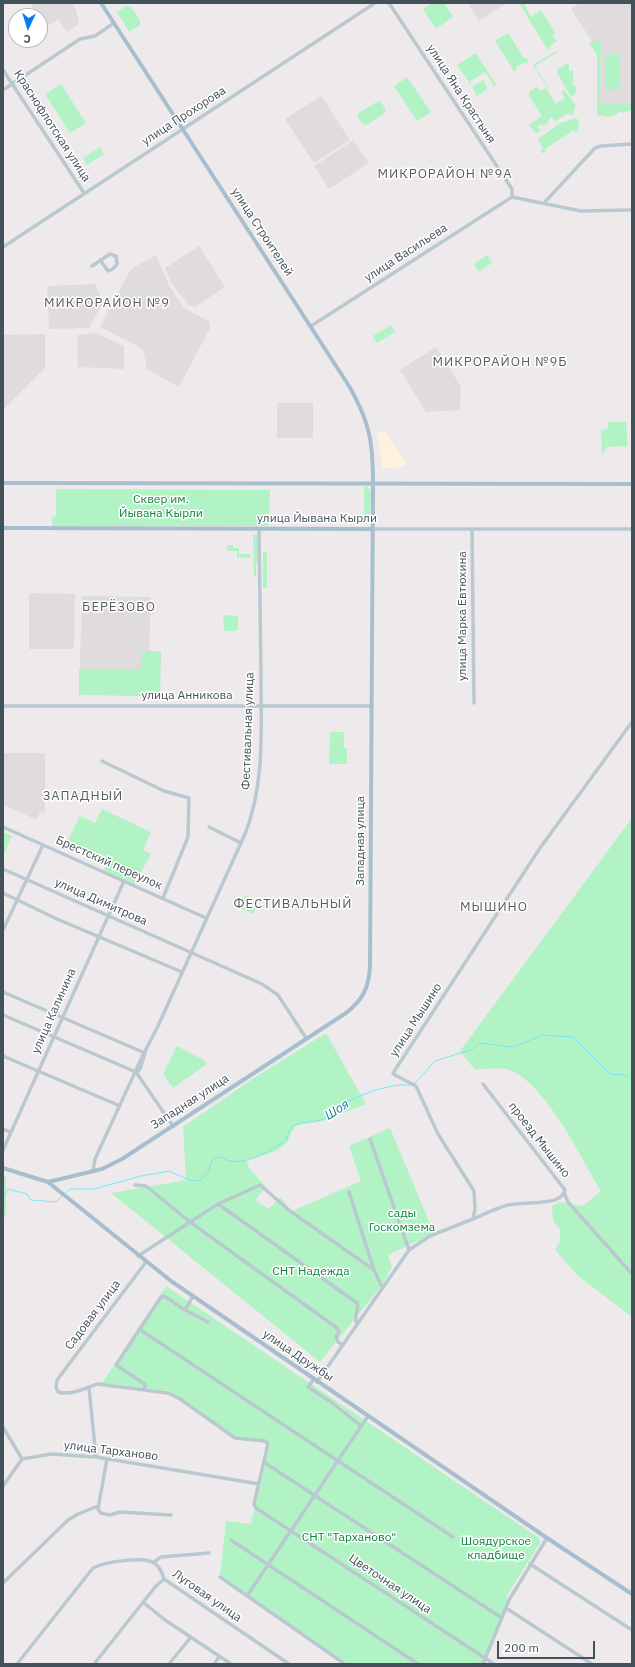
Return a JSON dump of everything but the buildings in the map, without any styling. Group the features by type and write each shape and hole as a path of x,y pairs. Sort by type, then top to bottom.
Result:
{"main road":[{"name":"улица Строителей","path":"101,3 349,386 365,419 371,441 373,484"},
{"path":"3,483 632,484"},
{"name":"Западная улица","path":"48,1182 94,1171 122,1159 358,1003 365,992 370,979 373,484"},
{"name":"улица Йывана Кырли","path":"3,528 372,528"},
{"name":"улица Дружбы","path":"3,1168 48,1182 138,1256 194,1296 547,1538 632,1594"}],"street":[{"name":"улица Прохорова","path":"3,247 376,3"},
{"name":"улица Яна Крастыня","path":"389,3 512,189 512,197"},
{"path":"3,90 80,39 95,36 114,23"},
{"name":"Краснофлотская улица","path":"3,70 84,193"},
{"path":"544,203 595,148 601,146 632,144"},
{"path":"512,197 582,210 632,210"},
{"name":"улица Васильева","path":"310,326 512,197"},
{"path":"92,266 100,260 110,254 116,256 117,264 113,269 108,271 100,260"},
{"name":"улица Йывана Кырли","path":"372,528 632,529"},
{"name":"Фестивальная улица","path":"94,1171 95,1158 136,1072 140,1069 145,1053 241,843 254,809 258,773 261,706 259,529"},
{"name":"улица Марка Евтюхина","path":"472,529 474,703"},
{"name":"улица Анникова","path":"3,706 372,706"},
{"name":"улица Мышино","path":"473,1219 475,1209 474,1191 438,1134 425,1110 416,1086 394,1074 394,1070 540,848 632,722"},
{"path":"102,761 164,791 189,798 188,837 163,898"},
{"path":"248,807 254,809"},
{"name":"Брестский переулок","path":"3,827 206,918"},
{"path":"209,827 241,843"},
{"path":"3,930 43,845"},
{"name":"улица Димитрова","path":"3,869 269,988 281,999 306,1038"},
{"name":"улица Калинина","path":"3,1150 124,881"},
{"path":"3,894 182,972"},
{"path":"3,992 145,1053"},
{"path":"3,1015 136,1072 173,1126"},
{"path":"3,1056 120,1106"},
{"name":"проезд Мышино","path":"473,1219 507,1205 528,1202 546,1202 557,1199 564,1193 563,1186 483,1084"},
{"path":"3,1129 10,1132"},
{"path":"370,1139 409,1250"},
{"path":"138,1256 218,1204 260,1185 290,1211 374,1270"},
{"path":"135,1186 146,1186 190,1222 337,1328 339,1332 336,1336 338,1342 343,1345"},
{"path":"349,1192 374,1270 382,1287"},
{"path":"564,1193 568,1202 632,1274"},
{"path":"218,1204 357,1303 358,1308 354,1316 357,1325"},
{"path":"361,1426 331,1402 308,1388 343,1345 409,1250 430,1236 473,1219"},
{"name":"Садовая улица","path":"89,1388 60,1393 56,1387 57,1380 146,1262"},
{"path":"144,1390 146,1385 116,1365 161,1297 164,1296 185,1310 208,1322"},
{"path":"185,1310 194,1296"},
{"path":"139,1329 453,1537"},
{"path":"96,1457 89,1388 97,1384 104,1384 168,1393 180,1399 235,1438 265,1441 268,1444 265,1463 259,1484"},
{"path":"247,1596 368,1416"},
{"path":"3,1427 22,1459 3,1486"},
{"name":"улица Тарханово","path":"22,1459 51,1454 96,1457 259,1484"},
{"path":"106,1459 98,1509 104,1514 120,1512 171,1515"},
{"path":"265,1463 502,1618"},
{"name":"Цветочная улица","path":"259,1484 254,1504 256,1508 292,1530 494,1664"},
{"path":"3,1583 68,1520 78,1514 98,1506"},
{"path":"483,1664 506,1608 530,1564 547,1538"},
{"path":"231,1540 418,1664"},
{"path":"17,1664 93,1568 102,1564 132,1560 154,1562 161,1557 209,1553"},
{"name":"Луговая улица","path":"154,1562 162,1572 164,1579 289,1664"},
{"path":"530,1564 632,1630"},
{"path":"220,1577 345,1664"},
{"path":"94,1664 156,1586 164,1579"},
{"path":"144,1603 231,1664"},
{"path":"506,1608 592,1664"},
{"path":"169,1664 191,1637"},
{"path":"214,1664 220,1656"}],"shaded area":[{"path":"30,3 72,3 76,9 79,24 67,32 58,19 48,26 48,8 33,8"},
{"path":"467,3 507,3 479,21"},
{"path":"580,3 632,3 632,104 600,103 601,55 571,9"},
{"path":"321,96 350,140 314,163 285,119"},
{"path":"353,140 369,163 329,189 314,166"},
{"path":"199,246 225,287 195,307 189,305 172,284 165,268"},
{"path":"156,255 170,287 184,308 210,322 210,328 179,387 147,369 143,349 100,327 130,271"},
{"path":"95,284 103,303 89,328 49,329 47,286"},
{"path":"96,333 124,346 124,369 78,367 77,335"},
{"path":"45,334 45,368 3,410 3,335"},
{"path":"436,347 461,387 460,410 426,412 400,370"},
{"path":"277,403 313,403 313,438 277,438"},
{"path":"385,431 406,464 405,466 383,469 377,434"},
{"path":"29,593 75,594 74,649 29,649"},
{"path":"82,596 151,597 149,651 161,651 160,696 79,695"},
{"path":"3,753 45,753 45,813 40,812 37,820 3,805"}],"green space":[{"path":"432,3 444,3 453,17 436,29 423,9"},
{"path":"519,3 524,3 531,17 541,10 555,32 553,36 557,41 549,47 550,49 547,49"},
{"path":"126,6 131,7 140,20 140,25 129,32 117,12"},
{"path":"508,33 524,58 529,60 527,64 524,63 517,66 516,71 514,71 495,41"},
{"path":"592,41 601,42 600,103 632,104 632,110 623,113 622,111 610,117 597,115 597,55 589,43"},
{"path":"556,51 557,52 535,66 548,87 546,88 556,104 565,98 561,92 564,90 576,106 574,108 573,115 567,114 555,122 552,117 548,120 549,122 543,126 541,124 537,126 541,131 537,133 534,132 529,125 542,116 529,96 529,92 537,87 540,91 547,87 533,65"},
{"path":"476,53 495,83 498,83 492,87 493,84 485,72 471,81 471,85 457,65"},
{"path":"620,54 620,90 605,90 605,55"},
{"path":"569,64 569,70 573,71 573,86 576,86 576,92 571,97 557,73 558,69"},
{"path":"407,77 431,112 417,121 394,86"},
{"path":"483,80 488,88 478,96 472,87"},
{"path":"61,84 86,123 70,133 45,94"},
{"path":"378,101 381,102 386,110 385,113 367,125 363,124 357,117 359,113"},
{"path":"576,118 579,121 578,131 575,132 574,130 545,149 545,153 542,153 541,150 543,149 538,139 560,123"},
{"path":"100,147 104,154 87,165 83,158"},
{"path":"487,255 492,263 479,272 474,264"},
{"path":"391,325 395,332 377,343 373,336"},
{"path":"608,422 626,422 628,446 607,447 602,455 601,430 608,429"},
{"path":"364,485 369,488 371,492 370,519 364,523"},
{"name":"Сквер им. Йывана Кырли","path":"56,489 270,490 269,526 52,526 52,517 56,516"},
{"path":"253,535 258,535 258,563 256,564 256,576 254,578"},
{"path":"227,545 233,545 233,548 239,548 239,554 251,554 250,558 237,557 237,551 227,551"},
{"path":"263,552 267,552 267,588 263,588"},
{"path":"223,615 238,616 238,629 236,631 224,631"},
{"path":"141,651 161,651 160,696 79,695 79,669 141,669"},
{"path":"330,732 344,732 344,748 347,748 347,764 329,764"},
{"path":"102,809 151,832 143,850 151,854 134,885 104,870 107,864 84,852 84,848 68,840 80,816 95,823"},
{"path":"632,818 632,1317 577,1275 555,1250 560,1241 560,1230 553,1220 552,1206 559,1202 583,1206 601,1191 563,1126 540,1095 528,1082 515,1072 500,1068 475,1070 460,1051"},
{"path":"3,832 12,836 3,856"},
{"path":"245,895 259,901 253,914 239,908"},
{"name":"СНТ Надежда","path":"326,1033 366,1104 322,1121 297,1125 287,1142 277,1150 247,1160 249,1168 266,1187 255,1200 269,1209 280,1197 292,1211 361,1181 349,1146 390,1128 434,1233 388,1255 392,1267 382,1285 320,1362 111,1193 186,1180 183,1127 254,1078"},
{"path":"177,1046 204,1060 207,1064 173,1088 163,1074"},
{"path":"3,1175 6,1177 6,1213 3,1220"},
{"name":"СНТ \"Тарханово\"","path":"166,1286 539,1538 540,1543 506,1597 508,1598 483,1664 349,1664 220,1577 226,1521 251,1524 270,1444 264,1440 235,1438 169,1391 100,1383 104,1380"}],"waterway":[{"name":"Шоя","path":"415,1083 435,1061 473,1049 479,1043 513,1047 543,1035 573,1037 610,1074 624,1075 632,1079"},
{"name":"Шоя","path":"66,1193 70,1189 94,1189 141,1176 169,1171 189,1180 199,1181 208,1172 213,1159 217,1157 230,1161 244,1161 268,1151 287,1139 288,1133 295,1125 324,1119 340,1106 355,1098 370,1092 393,1086 413,1085"},
{"name":"Шоя","path":"3,1198 8,1189 27,1194 31,1200 56,1202 63,1195"}],"district":[{"name":"МИКРОРАЙОН №9А","path":"445,174"},
{"name":"МИКРОРАЙОН №9","path":"107,303"},
{"name":"МИКРОРАЙОН №9Б","path":"500,362"},
{"name":"БЕРЁЗОВО","path":"119,607"},
{"name":"ЗАПАДНЫЙ","path":"83,796"},
{"name":"ФЕСТИВАЛЬНЫЙ","path":"293,904"},
{"name":"МЫШИНО","path":"494,907"}],"park label":[{"name":"сады Госкомзема","path":"402,1221"},
{"name":"Шоядурское кладбище","path":"496,1549"}]}
